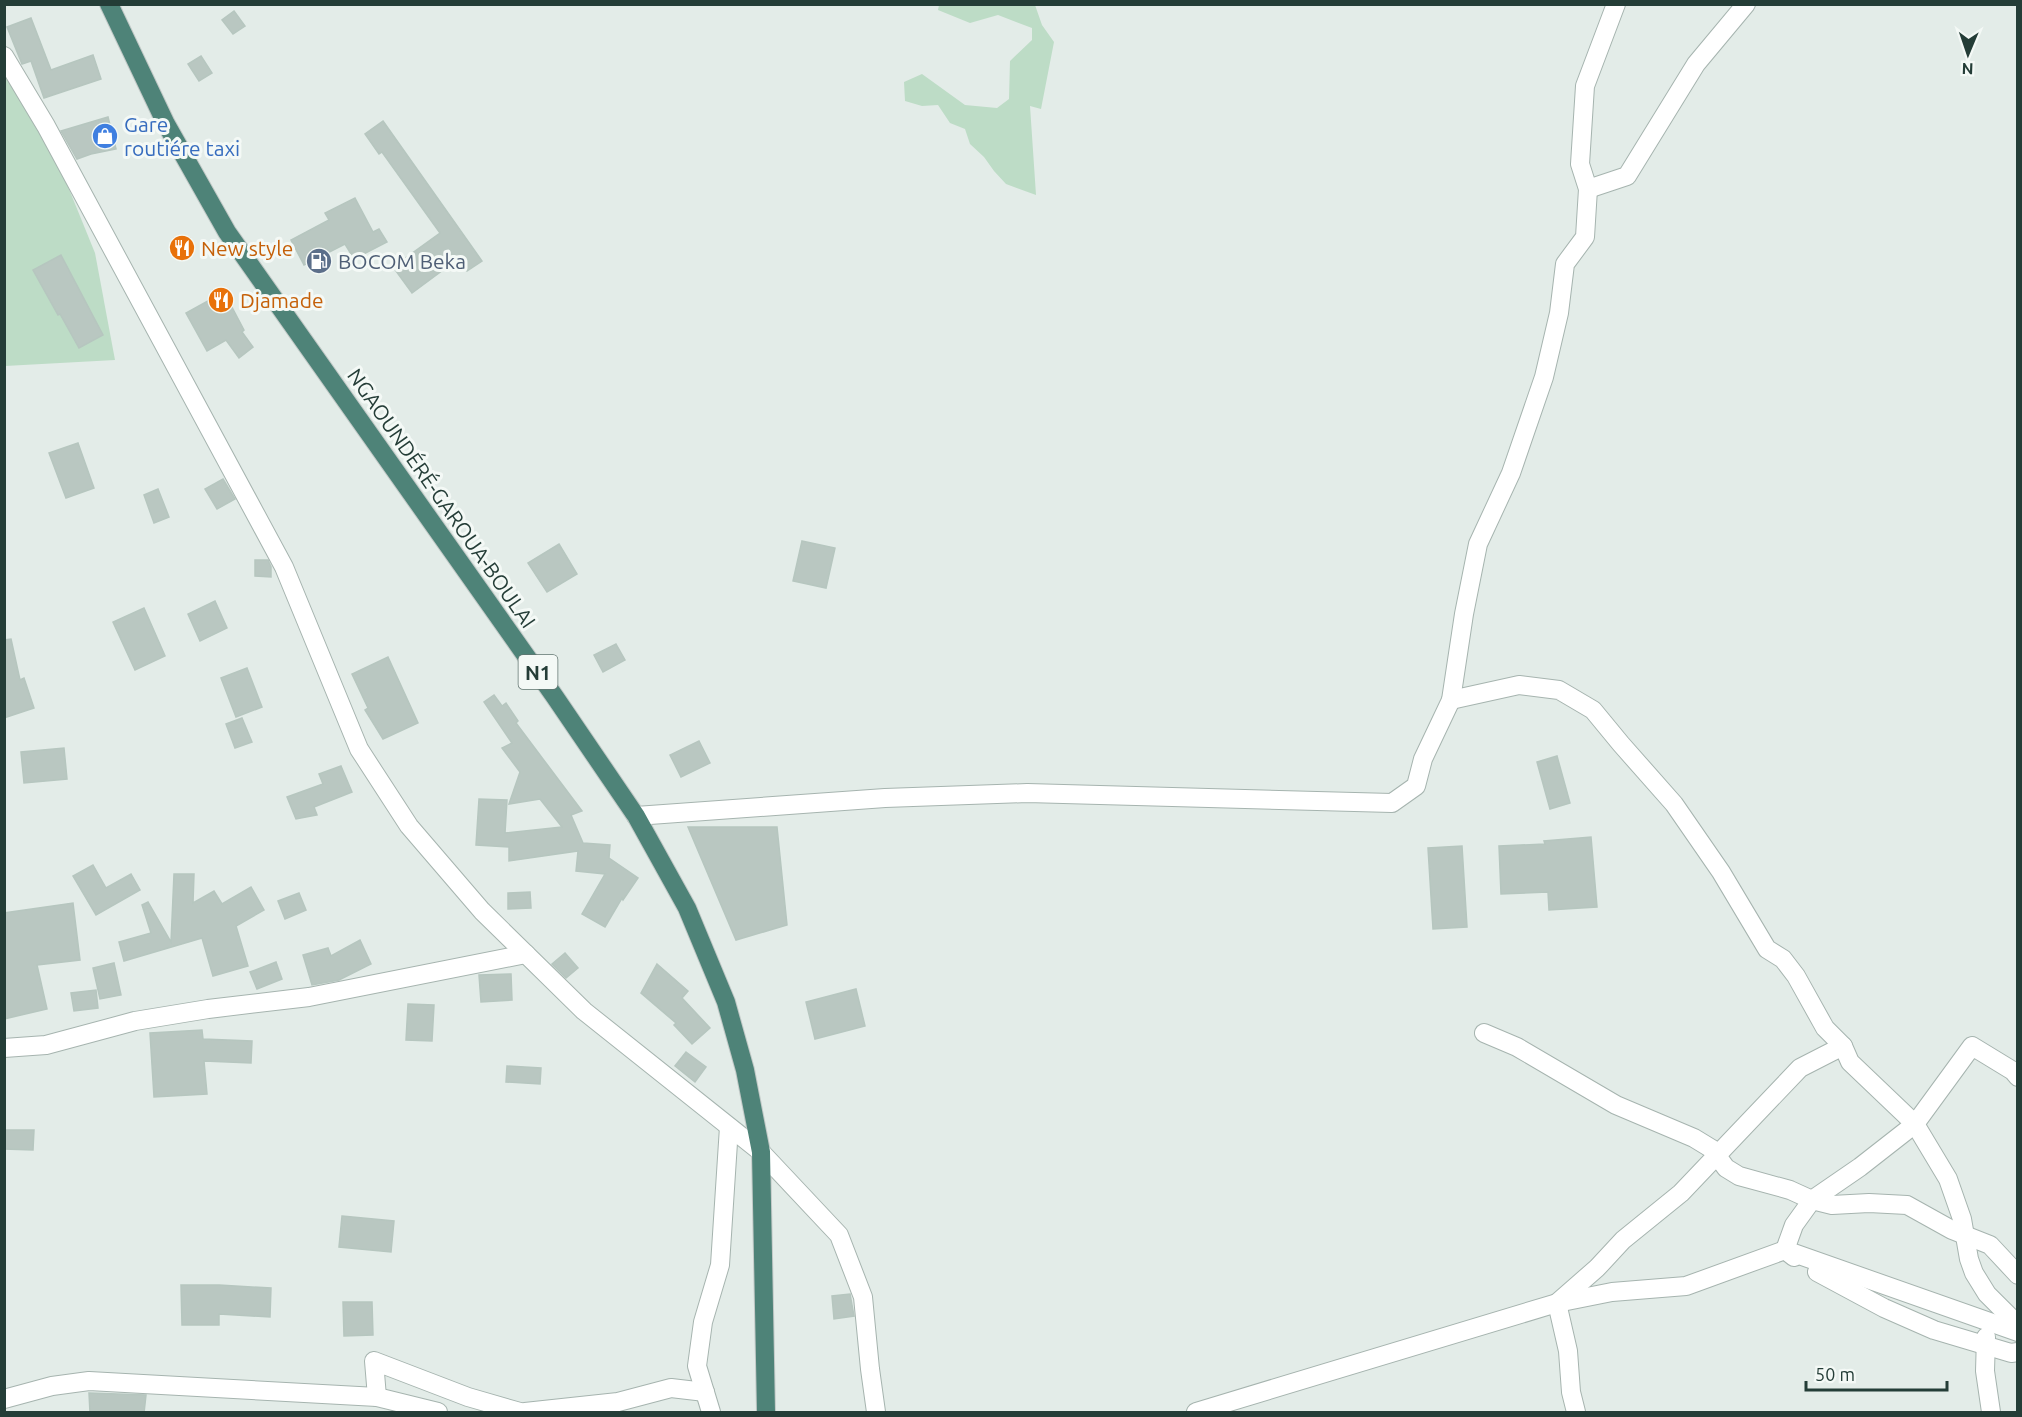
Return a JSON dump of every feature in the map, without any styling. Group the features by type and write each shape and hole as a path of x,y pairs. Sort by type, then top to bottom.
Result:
{"highway":[{"name":"NGAOUNDÉRÉ-GAROUA-BOULAI","path":"109,4 166,124 227,232 555,697 636,816 687,908 726,1002 745,1070 761,1152 766,1413"}],"street":[{"path":"636,816 885,798 1028,793 1392,803 1416,786 1423,759 1451,700 1464,614 1478,544 1511,473 1544,378 1559,313 1565,264 1585,237 1588,189 1580,164 1585,86 1616,4"},
{"path":"1588,189 1627,176 1696,64 1746,4"},
{"path":"4,56 46,126 284,567 359,749 409,826 482,912 584,1011 761,1152 839,1235 863,1297 876,1413"},
{"path":"1451,700 1519,685 1559,690 1593,710 1674,804 1721,872 1767,950 1783,959 1796,976 1825,1028 1843,1046 1850,1062 1915,1124 1948,1179 1962,1219 1974,1273 1987,1294 2018,1325"},
{"path":"4,1048 46,1045 135,1021 309,997 526,954"},
{"path":"1484,1033 1517,1047 1616,1105 1694,1138 1712,1149 1726,1168 1739,1176 1790,1190 1812,1200 1832,1205 1869,1203 1907,1205 1990,1245 2018,1275"},
{"path":"1557,1303 1597,1268 1623,1240 1681,1193 1800,1068 1843,1046"},
{"path":"1785,1250 1794,1225 1812,1200 1860,1167 1915,1124 1972,1046 2013,1071 2018,1077"},
{"path":"711,1413 697,1366 703,1322 720,1265 729,1126"},
{"path":"1785,1250 1810,1269 1845,1285 1884,1308 1934,1330 1987,1347 2011,1353 2018,1352"},
{"path":"1196,1413 1557,1303 1612,1292 1686,1286 1785,1250 2018,1332"},
{"path":"1987,1294 1985,1371 1991,1413"},
{"path":"1557,1303 1568,1351 1571,1392 1576,1413"},
{"path":"377,1397 374,1361 468,1397 520,1413"},
{"path":"4,1399 52,1386 89,1381 377,1397 438,1413"},
{"path":"525,1413 618,1402 671,1388 705,1392"}],"green space":[{"path":"939,5 1035,5 1042,25 1054,42 1041,109 1030,106 1036,195 1006,184 970,144 965,129 950,123 938,105 922,106 905,101 904,82 922,74 965,105 997,108 1009,99 1010,61 1032,40 1032,28 998,15 970,23 938,10"},
{"path":"4,52 25,81 95,253 115,360 5,366"}],"building":[{"path":"234,11 245,26 233,34 222,20"},
{"path":"31,18 51,70 93,55 101,79 44,98 31,61 22,64 7,27"},
{"path":"201,56 212,73 199,81 188,64"},
{"path":"108,117 116,149 77,159 61,131"},
{"path":"383,121 482,261 467,271 458,259 412,293 393,267 440,233 382,152 379,154 365,134"},
{"path":"355,198 373,232 379,229 387,242 354,259 345,244 304,265 291,240 329,220 325,213"},
{"path":"61,255 103,335 79,348 33,270"},
{"path":"224,292 244,330 242,332 253,347 239,358 226,340 207,351 186,313"},
{"path":"78,443 94,488 66,498 49,453"},
{"path":"223,479 235,499 217,509 205,489"},
{"path":"158,489 169,517 154,523 144,495"},
{"path":"802,541 835,548 826,588 793,581"},
{"path":"559,544 577,574 547,592 528,563"},
{"path":"255,560 268,560 271,577 255,576"},
{"path":"215,601 227,628 200,641 188,614"},
{"path":"144,608 165,656 135,670 113,622"},
{"path":"11,639 20,680 24,678 34,708 4,718 4,640"},
{"path":"616,644 625,660 603,672 594,655"},
{"path":"388,657 418,723 383,739 365,710 368,708 352,674"},
{"path":"247,668 262,707 236,717 221,678"},
{"path":"494,695 502,706 506,703 518,721 516,723 582,811 571,815 583,843 610,845 609,858 638,878 623,900 622,898 605,927 582,914 605,874 576,871 578,851 509,861 509,847 476,845 479,799 507,800 505,833 562,827 540,799 509,804 520,772 502,748 512,743 484,702"},
{"path":"242,718 252,742 235,748 226,724"},
{"path":"699,741 710,763 681,777 670,755"},
{"path":"64,748 67,779 24,783 21,752"},
{"path":"1557,756 1570,803 1550,809 1537,762"},
{"path":"341,766 352,792 314,807 317,815 296,819 287,797 323,784 319,774"},
{"path":"688,827 777,827 787,925 736,940"},
{"path":"1591,837 1597,907 1549,910 1548,892 1501,894 1499,846 1545,844 1544,841"},
{"path":"1462,846 1467,927 1433,929 1428,848"},
{"path":"93,865 106,888 131,874 140,890 96,915 73,876"},
{"path":"174,874 194,874 193,903 214,891 222,904 251,887 264,910 236,926 248,966 213,976 202,938 124,961 119,942 151,933 142,905 148,902 171,942"},
{"path":"530,892 531,908 508,909 508,893"},
{"path":"299,893 306,910 285,919 278,901"},
{"path":"73,903 80,960 37,965 47,1009 4,1019 4,913"},
{"path":"360,940 371,964 339,980 312,985 303,955 328,948 331,956"},
{"path":"565,953 578,968 566,978 552,964"},
{"path":"276,962 282,979 257,989 250,972"},
{"path":"114,963 121,995 100,999 93,968"},
{"path":"657,964 688,991 682,998 710,1028 692,1044 674,1025 676,1023 641,993"},
{"path":"511,974 512,1000 481,1002 479,975"},
{"path":"856,989 865,1026 815,1039 806,1002"},
{"path":"96,990 98,1008 74,1011 71,993"},
{"path":"408,1004 434,1005 432,1041 406,1040"},
{"path":"202,1030 203,1039 252,1041 251,1063 204,1061 207,1094 154,1097 150,1033"},
{"path":"686,1052 706,1067 695,1082 675,1066"},
{"path":"507,1066 541,1068 540,1084 506,1082"},
{"path":"4,1130 34,1130 33,1150 4,1149"},
{"path":"342,1216 394,1221 391,1252 339,1247"},
{"path":"181,1285 271,1288 270,1317 219,1314 219,1325 182,1325"},
{"path":"850,1294 854,1316 834,1319 832,1296"},
{"path":"343,1302 372,1302 373,1335 344,1336"},
{"path":"89,1393 146,1395 144,1413 90,1413"}],"place":[{"name":"Gare routiére taxi","path":"105,136"},
{"name":"New style","path":"182,248"},
{"name":"BOCOM Beka","path":"319,261"},
{"name":"Djamade","path":"221,300"}]}
